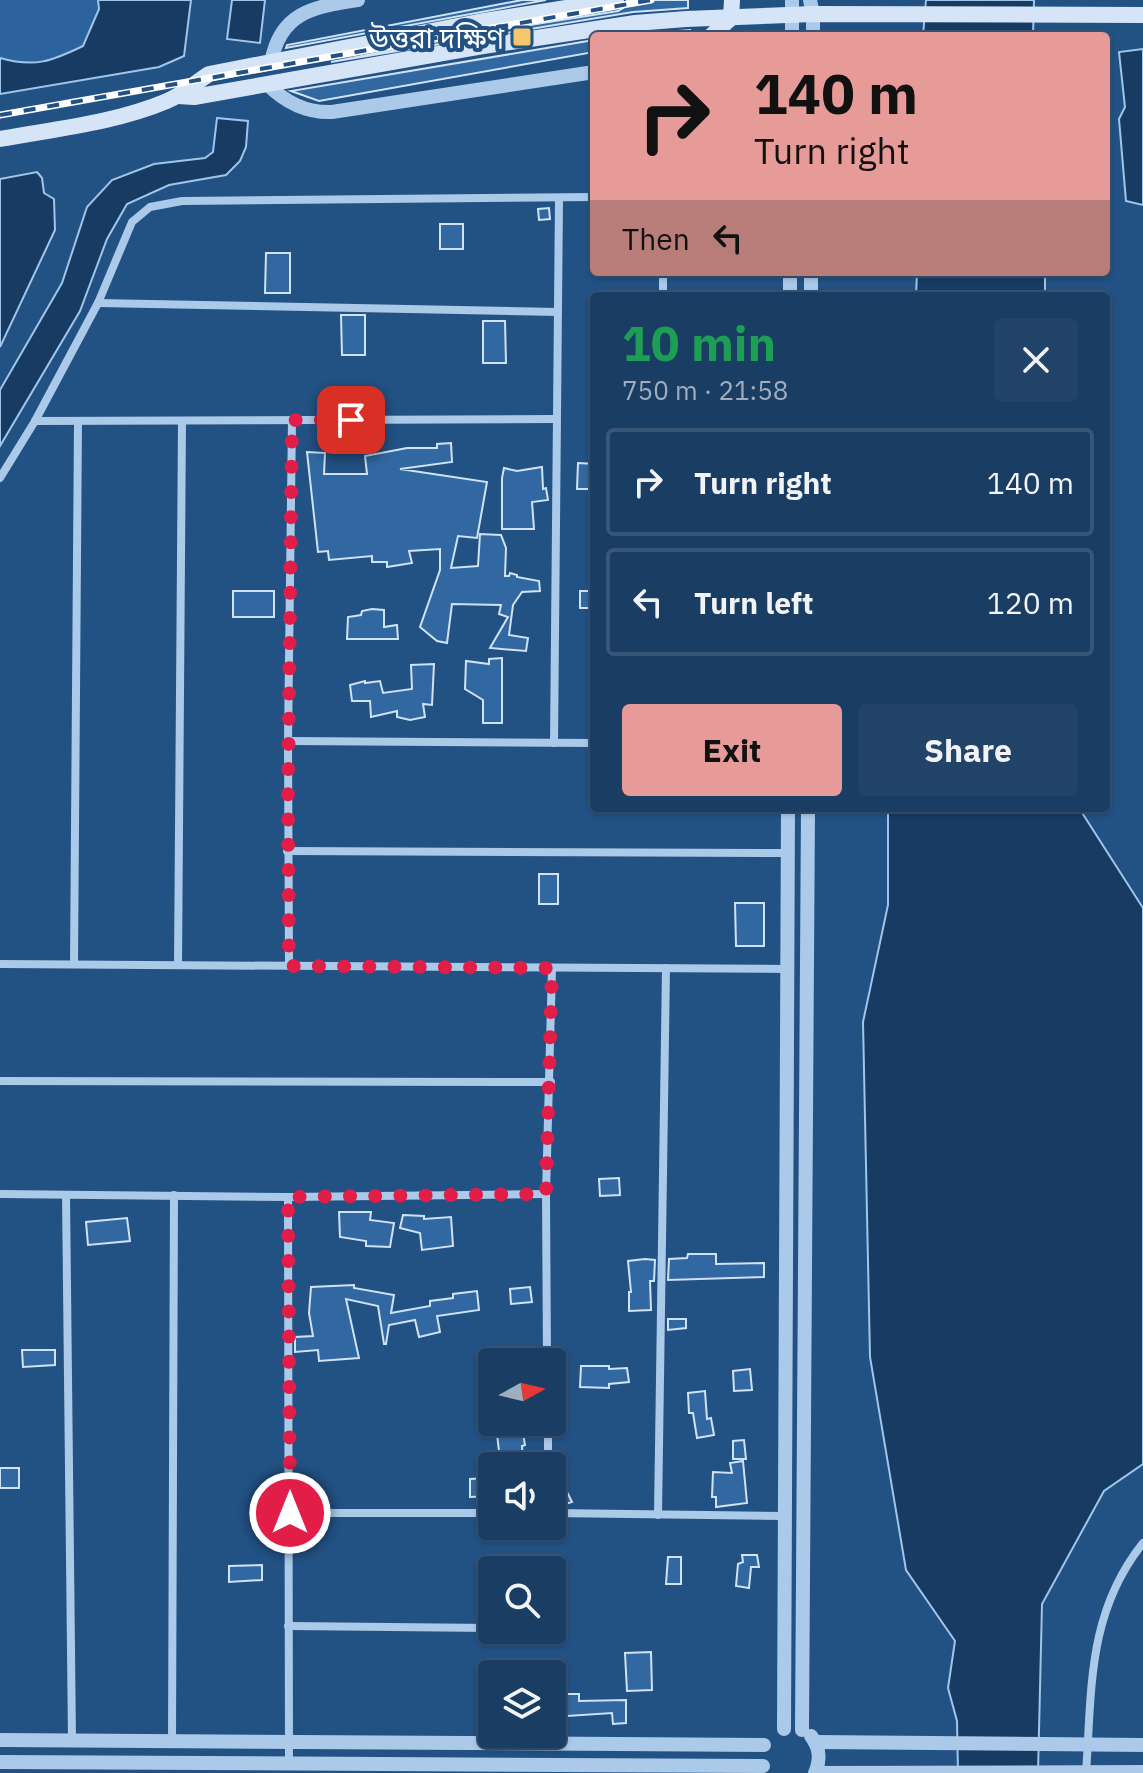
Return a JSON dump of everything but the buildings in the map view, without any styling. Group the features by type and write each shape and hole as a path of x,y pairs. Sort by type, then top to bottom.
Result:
{"main road":[{"path":"0,139 115,117 178,96 209,74 478,22 616,0"},
{"path":"715,32 731,18 732,0"},
{"path":"178,96 194,97 635,23 731,18 792,8 918,14 1060,14 1079,7 1143,15"}],"street":[{"path":"271,63 277,38 284,27 297,17 329,5 358,0"},
{"path":"811,7 813,32"},
{"path":"792,8 792,32"},
{"path":"267,84 284,101 322,113 590,73"},
{"path":"0,478 35,421 98,303 132,222 142,211 162,204 349,198 590,197"},
{"path":"554,743 559,198"},
{"path":"98,303 558,312"},
{"path":"35,421 556,419"},
{"path":"289,966 287,851 292,420"},
{"path":"74,964 78,421"},
{"path":"178,965 182,421"},
{"path":"288,741 590,743"},
{"path":"784,1729 788,812"},
{"path":"802,1730 808,812"},
{"path":"287,851 788,853"},
{"path":"0,964 787,969"},
{"path":"547,1348 546,1194 552,968"},
{"path":"658,1515 666,968"},
{"path":"0,1081 551,1082"},
{"path":"0,1194 288,1197 546,1194"},
{"path":"66,1195 72,1741"},
{"path":"172,1742 174,1195"},
{"path":"288,1197 289,1762"},
{"path":"290,1513 478,1513"},
{"path":"566,1513 785,1516"},
{"path":"1086,1773 1083,1745 1101,1623 1123,1574 1143,1543"},
{"path":"288,1626 478,1628"},
{"path":"0,1762 289,1762 548,1769 765,1769 764,1745 784,1729 802,1730 815,1742 820,1757 816,1773 1143,1772"},
{"path":"0,1740 764,1745"},
{"path":"815,1742 1143,1745"}],"shaded area":[{"path":"0,0 98,0 99,9 83,46 43,62 23,63 0,58"},
{"path":"98,0 191,0 184,56 159,67 0,94 0,58 33,63 62,56 83,46 99,9"},
{"path":"232,0 265,0 260,43 227,39"},
{"path":"926,0 1034,0 1033,32 923,32"},
{"path":"1143,49 1143,205 1126,201 1119,119 1125,107 1119,52"},
{"path":"217,118 248,121 246,147 240,161 226,175 169,185 127,204 107,239 80,311 0,446 0,390 62,283 87,207 112,180 154,164 205,158 213,152"},
{"path":"37,172 42,178 44,193 54,199 55,230 0,347 0,179"},
{"path":"917,276 1045,276 1045,292 916,292"},
{"path":"888,812 1082,812 1143,908 1143,1464 1104,1491 1042,1604 1038,1773 958,1773 957,1721 948,1688 955,1641 906,1570 870,1357 863,1022 888,905"}],"railway":[{"path":"0,115 651,0"}],"place":[{"name":"উত্তরা দক্ষিণ","path":"522,37"}],"route":[{"path":"290,1513 288,1197 546,1194 552,968 289,966 287,851 292,420 351,420"}]}
